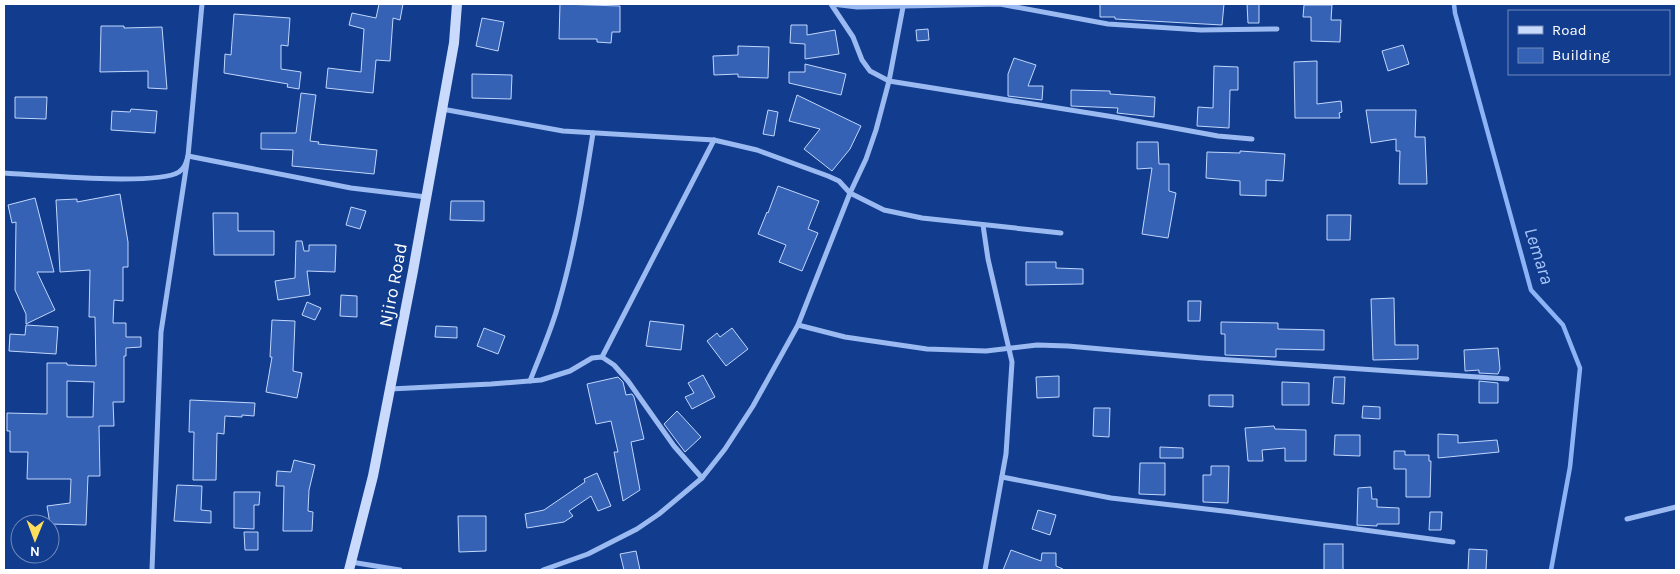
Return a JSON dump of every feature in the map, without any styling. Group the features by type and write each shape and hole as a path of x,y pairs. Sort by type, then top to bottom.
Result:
{"street":[{"path":"152,570 161,332 188,156 202,4"},
{"name":"Njiro Road","path":"350,566 373,476 390,389 454,43 457,4"},
{"path":"831,4 857,7 1000,4 1108,24 1201,30 1276,29"},
{"path":"831,4 853,37 862,60 870,71 889,81 1114,117 1218,136 1252,139"},
{"path":"543,570 588,554 637,529 659,514 702,478 725,449 753,406 798,325 850,194 866,159 889,81 904,7"},
{"path":"442,109 563,131 714,140 756,150 812,169 839,182 850,194 884,210 922,218 1061,233"},
{"path":"530,381 554,318 578,228 593,133"},
{"path":"602,357 714,140"},
{"path":"4,173 97,178 156,177 178,173 184,167 188,156"},
{"path":"188,156 351,188 426,197"},
{"path":"983,225 988,259 1012,362 1006,454 984,570"},
{"path":"798,325 845,337 928,349 986,351 1037,345 1068,346 1202,358 1507,379"},
{"path":"390,389 530,381 561,375 592,358 602,357 614,365 628,381 674,446 702,478"},
{"path":"1002,477 1111,498 1271,517 1453,542"},
{"path":"1627,519 1676,507"},
{"path":"350,566 400,570"}],"building":[{"path":"379,4 403,4 400,20 393,18 390,61 376,60 373,93 326,88 328,68 361,72 364,29 349,25 352,13 376,18"},
{"path":"560,4 620,6 620,32 612,32 611,43 597,42 597,39 559,39"},
{"path":"1100,4 1224,4 1222,25 1100,17"},
{"path":"1247,4 1259,4 1259,23 1248,23"},
{"path":"1304,5 1332,5 1331,20 1341,20 1340,42 1311,41 1311,17 1303,17"},
{"path":"234,14 290,18 288,46 281,45 281,69 301,72 299,89 287,87 288,84 224,73 225,54 231,55"},
{"path":"482,18 504,22 498,51 476,46"},
{"path":"791,25 807,25 807,35 835,30 839,54 805,59 805,44 790,43"},
{"path":"101,26 124,26 124,28 162,27 167,89 148,88 148,71 100,72"},
{"path":"928,29 929,40 917,41 916,30"},
{"path":"1403,45 1409,64 1388,71 1382,51"},
{"path":"738,46 769,47 768,78 738,77 738,74 714,75 713,56 738,55"},
{"path":"1014,58 1036,65 1028,86 1043,86 1042,100 1008,96 1008,74"},
{"path":"1317,61 1317,104 1341,101 1342,112 1339,113 1340,118 1295,118 1294,62"},
{"path":"805,64 846,74 841,95 789,83 789,72 805,72"},
{"path":"1214,66 1238,67 1238,90 1230,90 1229,128 1197,126 1198,107 1213,108"},
{"path":"472,74 512,75 511,99 472,98"},
{"path":"1071,90 1110,91 1110,94 1155,97 1154,117 1117,113 1118,108 1071,106"},
{"path":"301,93 316,95 310,141 319,142 318,144 377,150 374,174 292,166 293,150 261,149 261,133 296,133"},
{"path":"797,95 861,126 850,149 832,171 804,149 820,129 789,121"},
{"path":"15,97 47,97 46,119 15,118"},
{"path":"131,109 157,111 155,133 111,130 112,111 130,112"},
{"path":"768,110 778,112 774,136 763,134"},
{"path":"1366,110 1416,110 1415,137 1425,137 1427,184 1399,184 1400,151 1396,151 1396,139 1371,143"},
{"path":"1137,142 1158,142 1159,164 1169,164 1169,191 1176,193 1168,238 1142,234 1152,168 1137,169"},
{"path":"1240,151 1285,154 1283,181 1266,180 1266,196 1240,195 1240,181 1206,178 1207,152 1240,153"},
{"path":"778,186 819,201 808,229 818,233 802,271 779,262 786,245 758,234"},
{"path":"120,194 128,242 128,267 123,267 123,301 114,300 113,323 126,323 126,337 141,337 141,347 126,348 126,356 124,356 124,402 113,402 114,426 99,426 100,476 88,476 86,525 60,524 60,514 48,514 47,506 70,503 71,479 27,479 28,452 10,452 10,431 7,431 7,413 47,414 47,363 96,366 95,317 89,317 90,270 60,272 56,200 77,199 77,202","holes":["67,381 94,382 93,417 67,417"]},
{"path":"35,198 54,272 37,272 55,310 26,324 26,314 15,290 16,222 12,223 8,205"},
{"path":"451,201 484,201 484,221 450,220"},
{"path":"351,207 366,211 360,229 346,225"},
{"path":"213,213 238,213 238,231 274,231 274,255 214,255"},
{"path":"1327,215 1351,215 1350,240 1327,240"},
{"path":"296,241 302,241 304,251 309,251 309,245 336,245 335,272 307,271 310,295 278,300 275,281 295,278"},
{"path":"1026,262 1056,262 1056,268 1083,269 1083,284 1026,285"},
{"path":"341,295 357,296 357,317 340,316"},
{"path":"1394,298 1395,345 1418,345 1418,359 1373,360 1371,299"},
{"path":"1188,301 1201,301 1200,321 1188,321"},
{"path":"307,302 321,308 315,320 302,315"},
{"path":"272,320 295,321 293,371 302,373 297,398 266,392 272,357 270,357"},
{"path":"650,321 684,325 681,350 646,346"},
{"path":"1221,322 1278,323 1278,329 1324,330 1324,350 1276,349 1276,357 1225,355 1225,334 1221,334"},
{"path":"26,325 58,327 56,354 9,351 10,334 25,335"},
{"path":"436,326 457,327 457,338 435,337"},
{"path":"484,328 505,336 498,354 477,346"},
{"path":"732,328 748,349 726,366 707,341 717,333 720,337"},
{"path":"1498,348 1500,369 1498,374 1479,373 1479,370 1465,371 1464,350"},
{"path":"703,375 715,397 692,409 685,397 694,393 688,383"},
{"path":"1059,376 1059,397 1037,398 1036,377"},
{"path":"618,377 623,382 626,395 632,394 634,397 644,439 631,442 640,490 623,501 614,452 618,452 611,421 596,424 587,384"},
{"path":"1334,377 1345,377 1344,404 1332,403"},
{"path":"1479,381 1498,383 1498,403 1479,403"},
{"path":"1282,382 1309,383 1309,405 1282,405"},
{"path":"1209,395 1233,395 1233,407 1209,406"},
{"path":"190,400 255,403 254,416 225,416 224,434 217,433 216,480 193,480 194,432 189,432"},
{"path":"1363,406 1380,407 1380,419 1362,418"},
{"path":"1094,408 1110,408 1109,437 1093,436"},
{"path":"677,411 701,437 685,452 664,424"},
{"path":"1274,426 1275,429 1306,430 1306,461 1285,461 1285,448 1262,450 1263,461 1248,461 1245,428"},
{"path":"1438,434 1458,435 1458,443 1497,440 1499,452 1438,458"},
{"path":"1335,435 1360,435 1360,456 1334,455"},
{"path":"1160,447 1183,448 1183,458 1160,458"},
{"path":"1394,451 1405,451 1405,455 1429,455 1429,461 1431,461 1430,497 1406,497 1406,469 1394,469"},
{"path":"294,460 315,465 309,490 308,511 313,512 312,531 283,531 284,486 276,486 277,471 291,472"},
{"path":"1140,463 1165,463 1165,495 1139,494"},
{"path":"1211,466 1229,466 1228,503 1203,502 1203,475 1211,475"},
{"path":"597,473 611,506 598,511 591,496 569,511 573,516 564,522 527,528 525,514 544,510 585,482 584,479"},
{"path":"177,485 202,486 201,510 211,511 211,523 174,521"},
{"path":"1371,487 1372,499 1377,499 1377,507 1399,508 1399,524 1357,525 1358,488"},
{"path":"234,492 260,492 259,505 254,505 254,529 234,528"},
{"path":"1038,510 1056,515 1050,535 1032,529"},
{"path":"1430,512 1442,512 1441,530 1429,530"},
{"path":"458,516 486,516 486,551 459,552"},
{"path":"244,532 258,532 258,550 245,550"},
{"path":"1324,544 1343,544 1343,570 1324,570"},
{"path":"1469,549 1487,550 1486,570 1468,570"},
{"path":"1011,550 1041,561 1042,553 1056,553 1056,566 1063,570 1003,570"},
{"path":"636,551 640,570 624,570 620,554"}],"waterway":[{"name":"Lemara","path":"1454,4 1531,290 1563,325 1580,368 1570,467 1551,570"}]}
